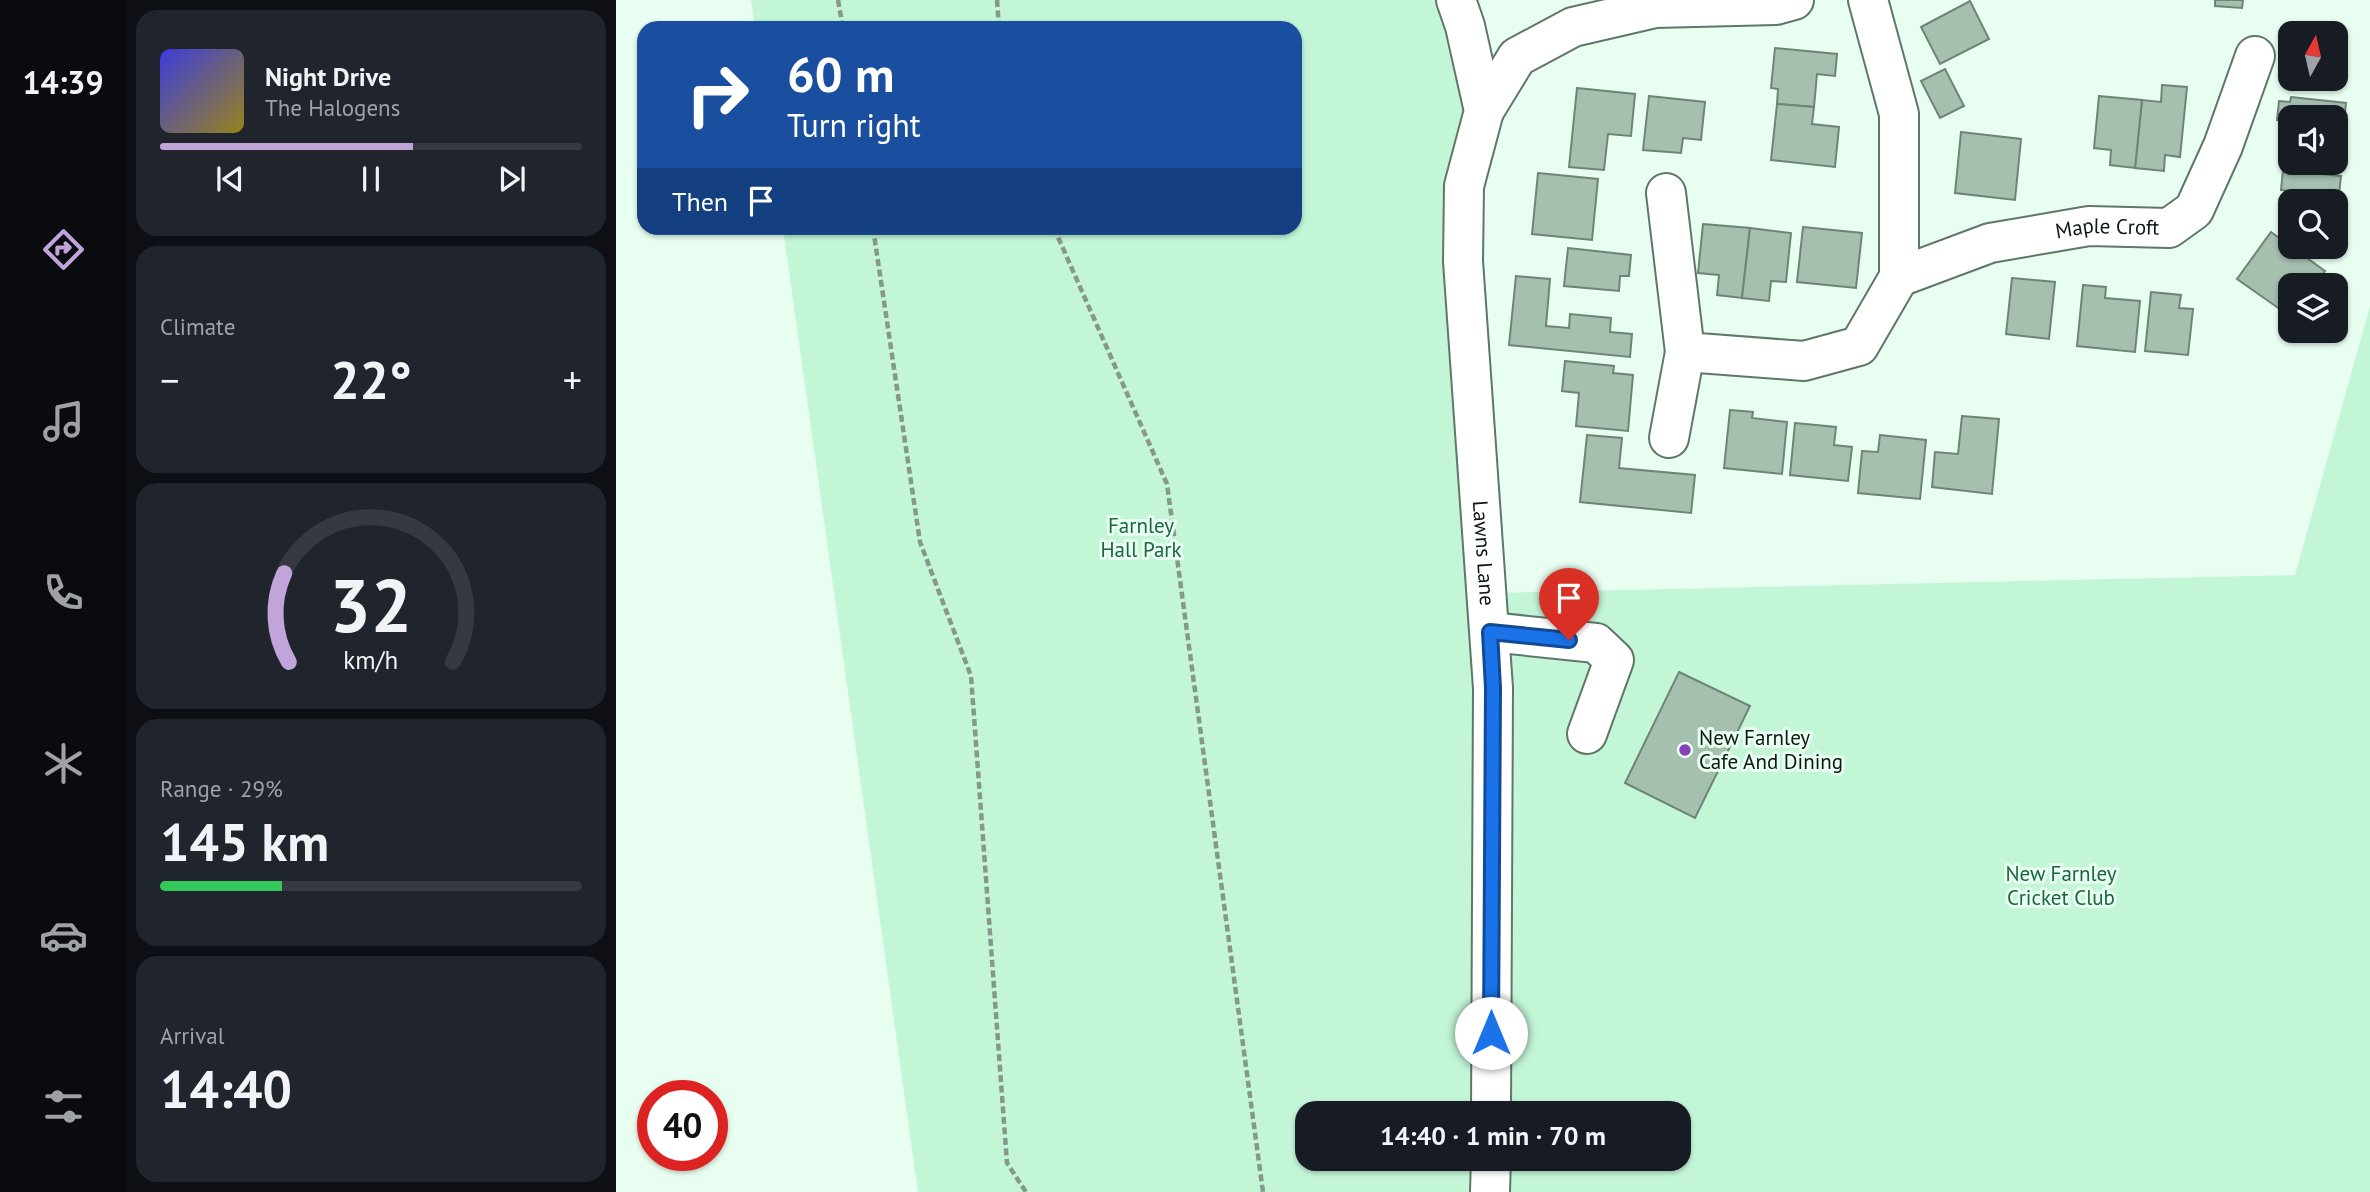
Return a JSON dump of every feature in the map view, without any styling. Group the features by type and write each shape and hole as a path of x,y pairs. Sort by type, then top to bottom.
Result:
{"street":[{"name":"Lawns Lane","path":"1456,0 1465,26 1484,111 1464,186 1463,261 1493,688 1491,1101"},
{"path":"1484,111 1517,57 1573,27 1654,4 1776,5 1794,0"},
{"path":"1685,352 1804,360 1859,346 1899,276 1899,114 1868,0"},
{"name":"Maple Croft","path":"1899,276 1990,243 2089,226 2169,228 2194,210 2223,146 2255,56"},
{"path":"1666,193 1685,352 1669,438"},
{"path":"1490,632 1596,643 1614,660 1587,734"},
{"path":"1490,1171 1490,1192"}],"path":[{"path":"838,0 842,21"},
{"path":"997,0 998,21"},
{"path":"874,235 920,542 971,676 1007,1163 1026,1192"},
{"path":"1057,235 1167,484 1263,1192"}],"green space":[{"path":"751,0 1456,0 1465,26 1464,186 1489,593 2295,575 2370,306 2370,1192 918,1192 784,235 1302,235 1302,21 754,21"}],"building":[{"path":"2215,0 2243,0 2242,8 2215,6"},
{"path":"1970,1 1989,39 1940,64 1921,27"},
{"path":"1775,48 1837,54 1835,76 1817,74 1814,107 1777,104 1778,89 1771,88"},
{"path":"1945,69 1964,106 1940,118 1921,81"},
{"path":"2162,85 2187,87 2180,157 2165,155 2164,171 2135,168 2142,100 2161,102"},
{"path":"1577,88 1635,94 1631,136 1608,134 1604,170 1569,167"},
{"path":"1649,96 1705,102 1701,140 1683,138 1681,153 1643,150"},
{"path":"2099,96 2142,100 2135,168 2110,165 2111,150 2094,148"},
{"path":"2291,97 2346,103 2279,105 2279,101 2290,102"},
{"path":"1777,104 1814,107 1812,124 1839,127 1835,167 1771,160"},
{"path":"1961,132 2021,139 2015,200 1955,193"},
{"path":"1538,173 1598,179 1592,240 1532,234"},
{"path":"2282,175 2341,176 2340,189 2281,189"},
{"path":"1703,224 1750,228 1742,298 1717,295 1719,275 1698,273"},
{"path":"1803,227 1862,233 1856,288 1797,282"},
{"path":"1750,228 1791,233 1786,282 1771,281 1769,301 1742,298"},
{"path":"2271,232 2278,237 2278,259 2308,259 2325,271 2278,273 2278,308 2237,279"},
{"path":"1568,248 1631,255 1629,276 1620,276 1619,291 1564,286"},
{"path":"1516,276 1550,279 1546,326 1569,328 1570,314 1611,318 1610,332 1632,334 1630,357 1509,345"},
{"path":"2012,278 2055,282 2049,339 2006,334"},
{"path":"2083,285 2106,287 2105,298 2140,301 2135,352 2077,346"},
{"path":"2151,292 2181,295 2179,308 2193,309 2188,355 2145,351"},
{"path":"1565,361 1614,366 1613,373 1633,375 1628,431 1576,426 1579,393 1562,391"},
{"path":"1730,410 1753,412 1752,418 1787,422 1782,474 1724,468"},
{"path":"1962,416 1999,419 1992,494 1932,487 1935,452 1958,454"},
{"path":"1795,423 1836,427 1834,445 1852,447 1848,481 1790,475"},
{"path":"1587,435 1622,438 1619,468 1695,475 1691,513 1580,502"},
{"path":"1880,435 1926,440 1920,499 1858,493 1862,451 1878,452"},
{"path":"1679,672 1750,706 1695,818 1625,783"}],"place":[{"name":"New Farnley Cafe And Dining","path":"1685,750"}],"route":[{"path":"1491,1033 1493,688 1490,632 1569,640"}],"park label":[{"name":"Farnley Hall Park","path":"1141,538"},
{"name":"New Farnley Cricket Club","path":"2061,886"}]}
